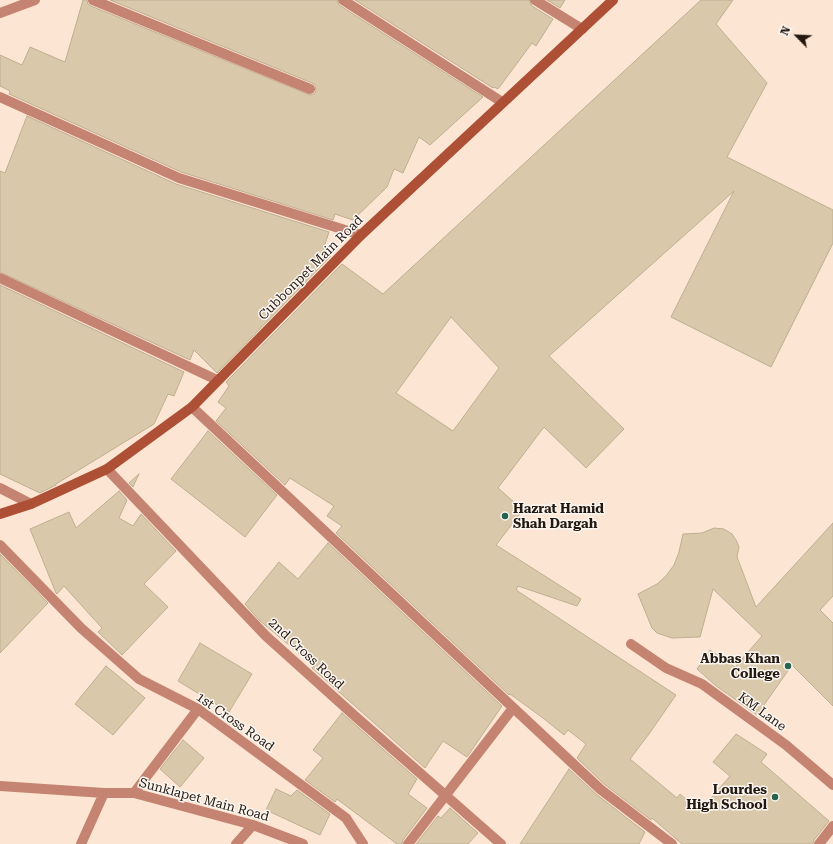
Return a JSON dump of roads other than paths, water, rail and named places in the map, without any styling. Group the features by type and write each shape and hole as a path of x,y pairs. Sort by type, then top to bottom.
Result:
{"street":[{"path":"0,13 35,0"},
{"path":"93,0 310,90"},
{"path":"343,0 502,102"},
{"path":"535,0 582,29"},
{"name":"Cubbonpet Main Road","path":"0,514 31,504 107,469 192,407 361,235 613,0"},
{"path":"0,97 179,178 361,235"},
{"path":"0,278 217,380"},
{"path":"192,407 600,790 672,844"},
{"name":"2nd Cross Road","path":"107,469 266,636 501,844"},
{"path":"0,488 31,504"},
{"name":"1st Cross Road","path":"0,545 81,628 139,680 198,709 346,818 363,844"},
{"name":"KM Lane","path":"631,644 666,668 702,684 786,745 833,785"},
{"path":"408,844 513,708"},
{"path":"134,793 198,709"},
{"name":"Sunklapet Main Road","path":"0,786 104,793 134,793 253,825 303,844"},
{"path":"81,844 104,793"},
{"path":"236,844 253,825"},
{"path":"819,844 833,826"}],"place":[{"name":"Hazrat Hamid Shah Dargah","path":"505,516"},
{"name":"Abbas Khan College","path":"788,666"},
{"name":"Lourdes High School","path":"775,797"}]}
